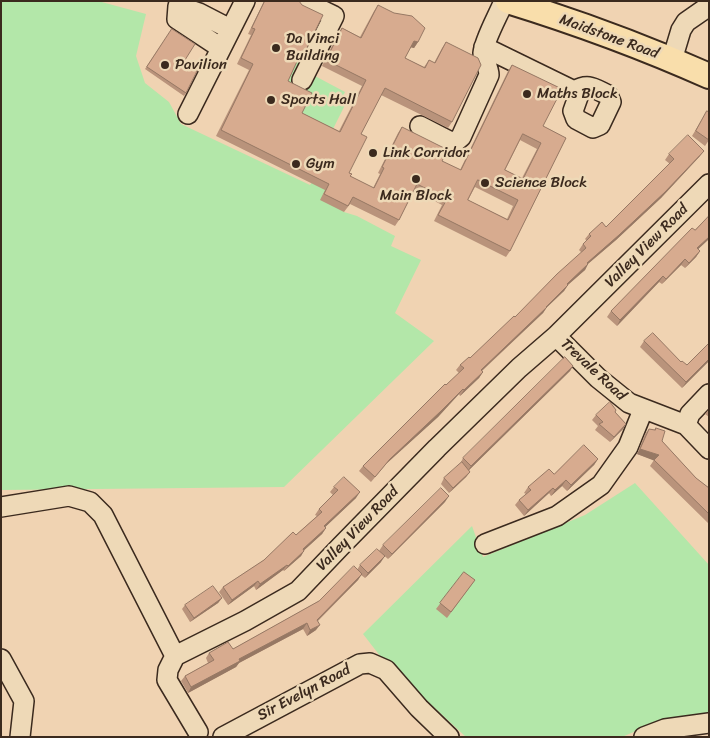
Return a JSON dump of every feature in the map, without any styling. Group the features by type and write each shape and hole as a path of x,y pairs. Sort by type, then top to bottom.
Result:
{"main road":[{"name":"Maidstone Road","path":"515,2 672,60 709,76"}],"street":[{"path":"188,114 245,1"},
{"path":"302,80 334,16 303,1"},
{"path":"420,126 451,142 458,140 489,75 489,68 483,54 484,47 515,2"},
{"path":"221,48 177,19 178,4 230,29"},
{"path":"672,60 681,30 686,22 709,6"},
{"path":"484,47 574,90"},
{"name":"Valley View Road","path":"175,656 298,592 437,448 519,368 556,336 709,184"},
{"name":"Trevale Road","path":"556,336 598,378 629,403 686,425 709,449"},
{"path":"686,425 690,414 709,394"},
{"path":"485,544 557,516 601,486 628,447 643,410"},
{"path":"1,507 69,496 90,502 103,515 175,656 168,670 167,680 198,732"},
{"path":"1,659 24,701 20,737"},
{"name":"Sir Evelyn Road","path":"223,737 334,677 367,662 381,666 386,670 419,708 448,737"},
{"path":"644,737 665,729 709,723"}],"green space":[{"path":"1,1 98,1 146,14 136,56 145,83 169,102 181,124 310,185 312,182 325,189 344,212 357,216 395,236 391,246 421,260 395,313 434,341 284,487 1,490"},
{"path":"323,18 339,26 315,76 345,92 342,98 347,101 330,135 298,119 284,87 296,61 300,63"},
{"path":"635,483 709,565 709,715 636,731 622,737 466,737 384,661 363,634 472,526 483,557 585,515"}],"building":[{"path":"265,1 299,1 302,5 323,15 303,56 300,55 288,81 312,93 302,113 340,132 366,80 326,60 342,28 361,38 378,5 394,13 412,16 425,28 418,42 414,41 405,58 425,68 429,60 435,63 446,42 478,58 481,65 452,122 385,88 361,134 367,137 349,173 352,174 350,176 374,188 402,127 448,150 442,161 461,170 512,65 562,89 543,126 566,138 510,251 438,215 447,199 417,184 399,220 353,197 348,206 324,194 329,184 221,130 253,64 241,58 255,29 252,28","holes":["523,134 541,143 523,179 505,170","478,180 518,200 508,220 468,200"]},
{"name":"Pavilion","path":"172,29 195,44 185,60 196,67 194,69 197,71 186,93 147,67"},
{"path":"707,111 709,112 709,140 696,131"},
{"path":"688,135 704,151 665,192 587,263 547,307 481,370 483,372 390,459 375,477 363,466 445,384 464,368 460,365 515,317 557,274 586,248 583,244 591,236 589,234 602,222 606,227 674,159 669,154"},
{"path":"709,216 709,237 697,248 700,251 689,263 685,259 666,279 663,276 620,320 611,311 692,228 695,230"},
{"path":"653,333 681,362 687,365 709,343 709,359 686,382 644,341"},
{"path":"565,357 573,366 471,466 463,458"},
{"path":"610,402 616,410 615,412 626,424 614,437 599,424 603,422 596,415"},
{"path":"656,428 665,431 662,441 696,478 709,488 709,514 654,460 659,455 640,449 649,429 655,430"},
{"path":"584,445 598,459 571,485 566,480 555,490 553,488 528,510 519,500 531,490 528,487 549,469 554,474"},
{"path":"462,462 470,472 453,488 444,478"},
{"path":"344,477 360,492 324,526 326,528 288,566 260,584 258,581 232,600 223,587 264,560 293,532 296,535 322,512 319,509 338,490 334,487"},
{"path":"441,488 449,496 392,554 383,545"},
{"path":"377,549 385,556 368,573 360,565"},
{"path":"354,566 362,574 317,620 320,625 310,630 307,623 191,687 185,676 214,660 209,653 228,642 233,649 319,601"},
{"path":"464,572 475,580 451,612 440,603"},
{"path":"213,586 222,598 194,618 185,605"}],"place":[{"name":"Da Vinci Building","path":"276,48"},
{"name":"Pavilion","path":"165,65"},
{"name":"Maths Block","path":"527,94"},
{"name":"Sports Hall","path":"271,100"},
{"name":"Link Corridor","path":"373,153"},
{"name":"Gym","path":"296,164"},
{"name":"Main Block","path":"416,179"},
{"name":"Science Block","path":"485,183"}]}
